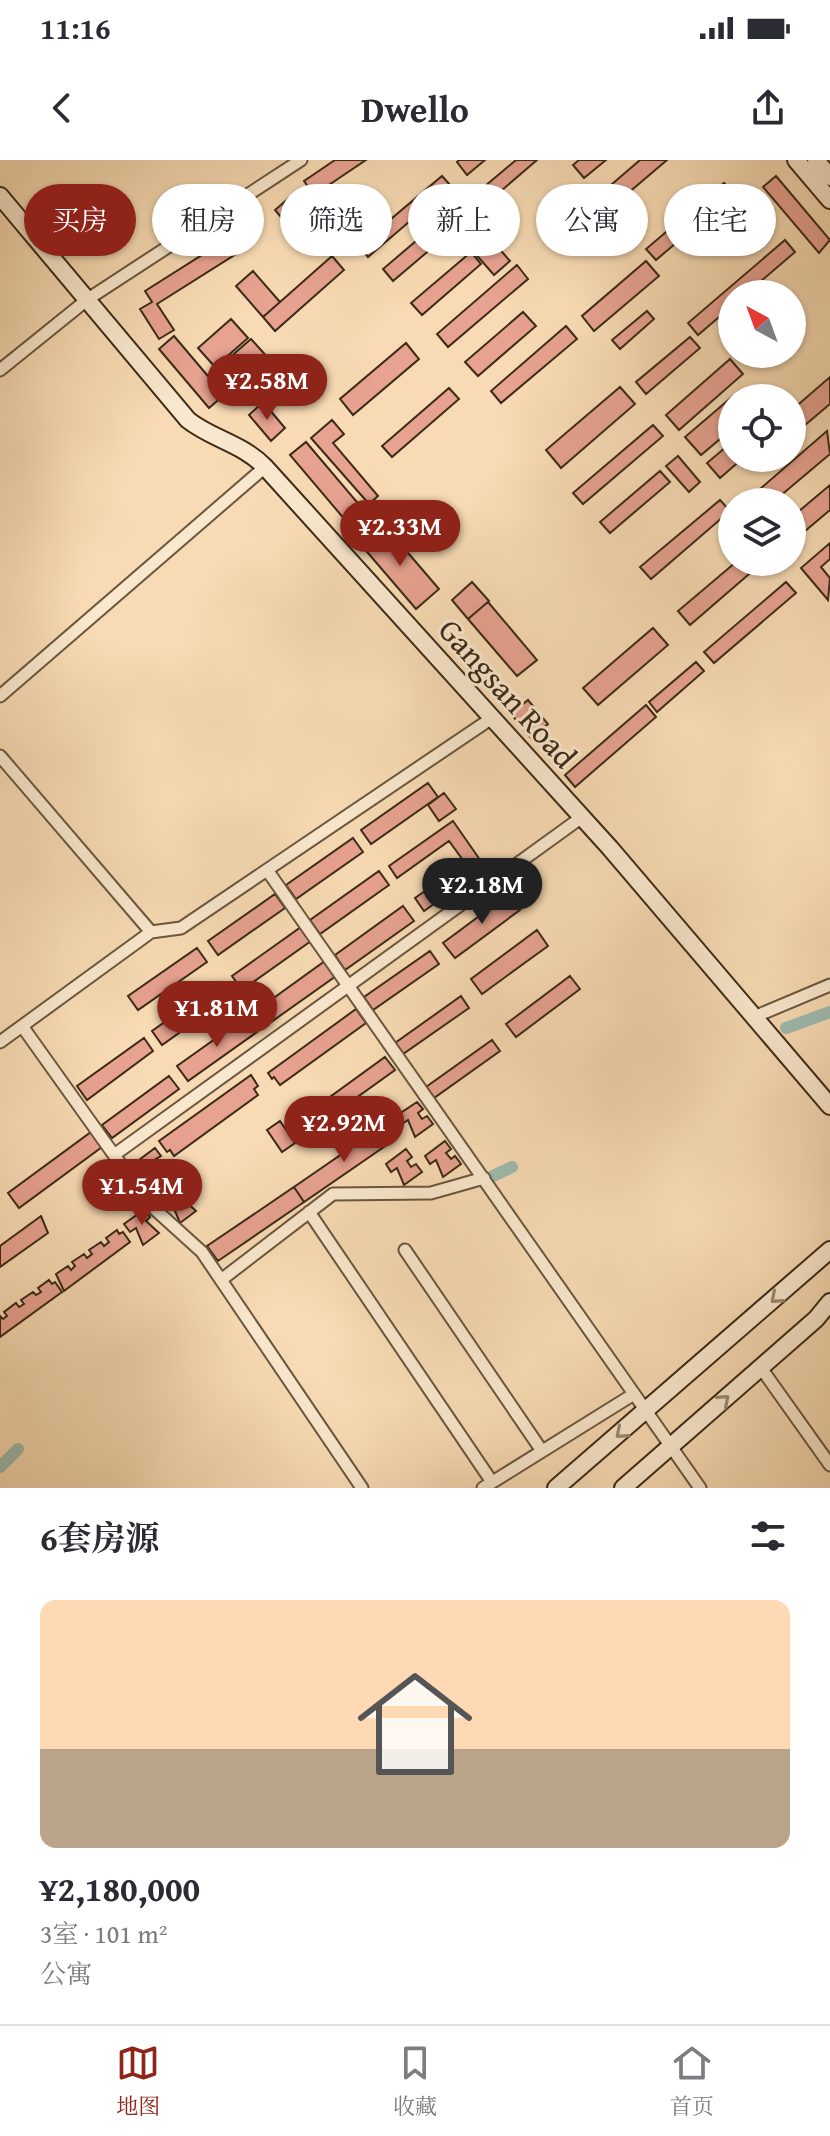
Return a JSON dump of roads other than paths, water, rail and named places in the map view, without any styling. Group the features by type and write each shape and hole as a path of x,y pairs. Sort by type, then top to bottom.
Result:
{"street":[{"path":"0,370 88,299 301,160"},
{"path":"796,160 830,200"},
{"path":"816,160 830,177"},
{"name":"Gangsan Road","path":"0,196 188,420 205,433 250,453 265,467 582,817 830,1106"},
{"path":"0,696 265,467"},
{"path":"0,1042 151,932 181,928 492,718"},
{"path":"0,756 151,932"},
{"path":"114,1155 582,817"},
{"path":"267,870 700,1488"},
{"path":"754,1017 830,985"},
{"path":"22,1026 158,1215 202,1252 362,1488"},
{"path":"221,1280 341,1191 431,1193 484,1178"},
{"path":"309,1212 487,1485 634,1394"},
{"path":"405,1250 542,1451"},
{"path":"556,1488 830,1250"},
{"path":"623,1488 761,1368 830,1302"},
{"path":"761,1368 830,1465"}],"waterway":[{"path":"786,1028 830,1012"},
{"path":"493,1176 512,1167"},
{"path":"0,1467 18,1449"}]}
